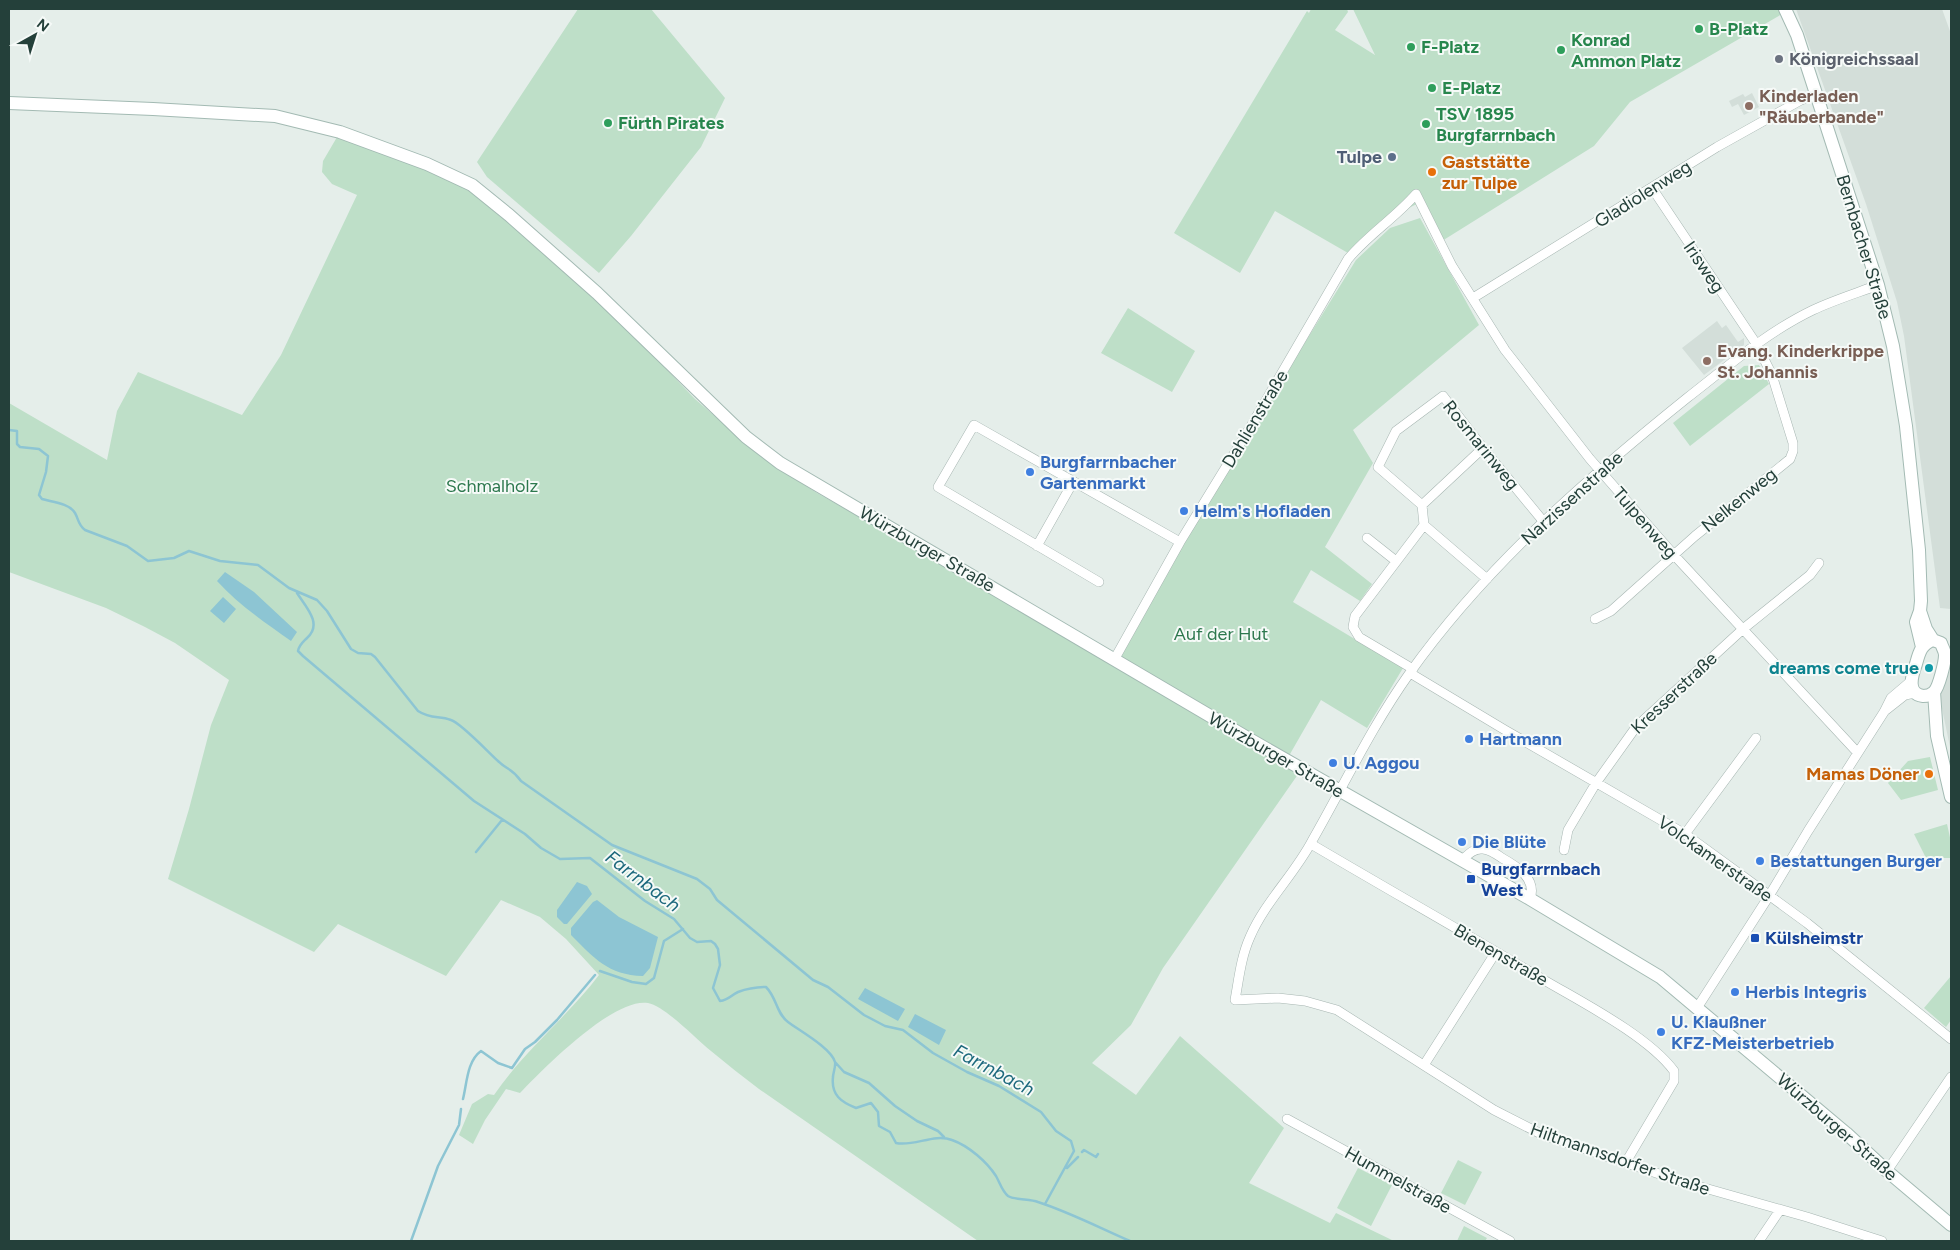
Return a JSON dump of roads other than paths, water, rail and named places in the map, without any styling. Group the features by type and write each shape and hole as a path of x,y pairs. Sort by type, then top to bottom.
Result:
{"street":[{"name":"Bernbacher Straße","path":"1786,9 1797,35 1878,285 1893,346 1906,426 1919,550 1920,611 1926,629 1940,645"},
{"name":"Gladiolenweg","path":"1473,298 1742,133 1801,100 1815,95"},
{"name":"Würzburger Straße","path":"9,103 274,116 340,132 427,164 472,186 509,215 597,293 746,437 780,463 1114,660 1530,899 1660,977 1951,1225"},
{"name":"Irisweg","path":"1652,188 1757,345"},
{"name":"Tulpenweg","path":"1416,194 1452,266 1505,350 1522,373 1600,471 1674,555 1857,752"},
{"name":"Dahlienstraße","path":"1114,660 1180,542 1251,426 1348,259 1361,244 1390,218 1402,210 1416,194"},
{"name":"Narzissenstraße","path":"1235,1000 1242,961 1250,937 1262,914 1311,844 1390,701 1449,622 1486,579 1543,521 1600,471 1672,410 1757,345 1813,310 1878,285"},
{"name":"Nelkenweg","path":"1595,619 1611,611 1674,555 1790,459 1793,451 1792,443 1784,412 1772,375 1757,345"},
{"name":"Rosmarinweg","path":"1422,505 1378,467 1396,431 1443,396 1543,521"},
{"path":"1098,582 938,487 974,425 1180,542"},
{"path":"1483,448 1422,505 1424,525 1486,579"},
{"path":"1037,546 1074,482"},
{"name":"Volckamerstraße","path":"1424,525 1355,616 1353,627 1360,637 1411,671 1596,783 1685,834 1807,923 1951,1039"},
{"path":"1367,538 1396,561"},
{"name":"Kresserstraße","path":"1564,850 1568,830 1596,783 1636,727 1743,629 1810,575 1819,563"},
{"path":"1697,1008 1769,896 1891,698 1911,680 1940,645"},
{"path":"1940,645 1941,674 1934,692 1937,736 1951,797"},
{"path":"1911,680 1912,688 1918,694 1937,736"},
{"path":"1884,712 1905,695 1918,694 1927,696 1934,692"},
{"path":"1685,834 1756,738"},
{"name":"Bienenstraße","path":"1311,844 1584,1003 1632,1034 1666,1060 1674,1071 1674,1081 1626,1162"},
{"path":"1461,861 1475,850 1483,848 1490,851 1516,866 1524,874 1532,887 1530,899"},
{"path":"1424,1065 1496,952"},
{"name":"Hiltmannsdorfer Straße","path":"1235,1000 1278,998 1305,1001 1328,1007 1346,1015 1494,1110 1542,1135 1680,1181 1882,1241"},
{"path":"1887,1171 1951,1077"},
{"name":"Hummelstraße","path":"1287,1119 1510,1241"},
{"path":"1759,1241 1780,1210"}],"water":[{"path":"225,572 254,592 297,632 291,641 243,605 217,581"},
{"path":"223,597 236,609 224,623 210,611"},
{"path":"577,882 587,886 592,894 567,924 564,924 557,917 557,910"},
{"path":"597,900 619,917 658,937 650,968 643,976 620,972 602,964 571,935 571,928 593,902"},
{"path":"865,988 905,1009 898,1021 858,999"},
{"path":"915,1014 946,1030 939,1045 908,1027"}],"waterway":[{"name":"Farrnbach","path":"9,430 17,431 17,444 20,447 39,449 48,456 46,472 39,495 42,499 69,507 85,530 127,546 148,561 174,558 189,551 220,561 258,565 289,588 317,600 327,611 351,649 358,653 371,654 375,657 418,711 427,716 456,722 521,781 612,845 697,879 710,889 717,900 813,980 828,987 864,1015 885,1026 903,1030 933,1053 967,1072 999,1086 1041,1112 1056,1131 1071,1141 1074,1151 1045,1204"},
{"name":"Farrnbach","path":"297,593 313,621 312,633 301,644 298,651 303,656 474,801 525,834 541,848 560,859 590,858 645,901 674,919 690,938 697,942 711,941 715,944 718,949 720,965 713,988 720,1001 726,1000 741,991 766,987 784,1018 822,1046 832,1057 835,1062 833,1083 838,1097 856,1108 871,1103 878,1112 879,1126 890,1132 896,1143 903,1144 938,1138 952,1140 965,1146 983,1160 996,1176 1008,1196 1050,1206 1130,1241"},
{"path":"476,852 502,820"},
{"path":"600,971 632,982 646,984 654,978 664,941 683,929"},
{"path":"463,1099 470,1066 476,1055 481,1051 498,1063 512,1068 525,1049 535,1042 557,1020 595,975"},
{"path":"835,1062 844,1072 869,1083 895,1106 917,1121 938,1131 944,1137"},
{"path":"411,1241 438,1166 459,1125 461,1109"},
{"path":"1082,1152 1084,1150 1096,1157 1098,1154"},
{"path":"1067,1168 1078,1157"}],"place":[{"name":"B-Platz","path":"1699,29"},
{"name":"F-Platz","path":"1411,47"},
{"name":"Konrad Ammon Platz","path":"1561,50"},
{"name":"Königreichssaal","path":"1779,59"},
{"name":"E-Platz","path":"1432,88"},
{"name":"Kinderladen \"Räuberbande\"","path":"1749,106"},
{"name":"Fürth Pirates","path":"608,123"},
{"name":"TSV 1895 Burgfarrnbach","path":"1426,124"},
{"name":"Tulpe","path":"1392,157"},
{"name":"Gaststätte zur Tulpe","path":"1432,172"},
{"name":"Evang. Kinderkrippe St. Johannis","path":"1707,361"},
{"name":"Burgfarrnbacher Gartenmarkt","path":"1030,472"},
{"name":"Helm's Hofladen","path":"1184,511"},
{"name":"dreams come true","path":"1929,668"},
{"name":"Hartmann","path":"1469,739"},
{"name":"U. Aggou","path":"1333,763"},
{"name":"Mamas Döner","path":"1929,774"},
{"name":"Die Blüte","path":"1462,842"},
{"name":"Bestattungen Burger","path":"1760,861"},
{"name":"Burgfarrnbach West","path":"1471,879"},
{"name":"Külsheimstr","path":"1755,938"},
{"name":"Herbis Integris","path":"1735,992"},
{"name":"U. Klaußner KFZ-Meisterbetrieb","path":"1661,1032"}],"park label":[{"name":"Schmalholz","path":"492,486"},
{"name":"Auf der Hut","path":"1221,634"}]}
